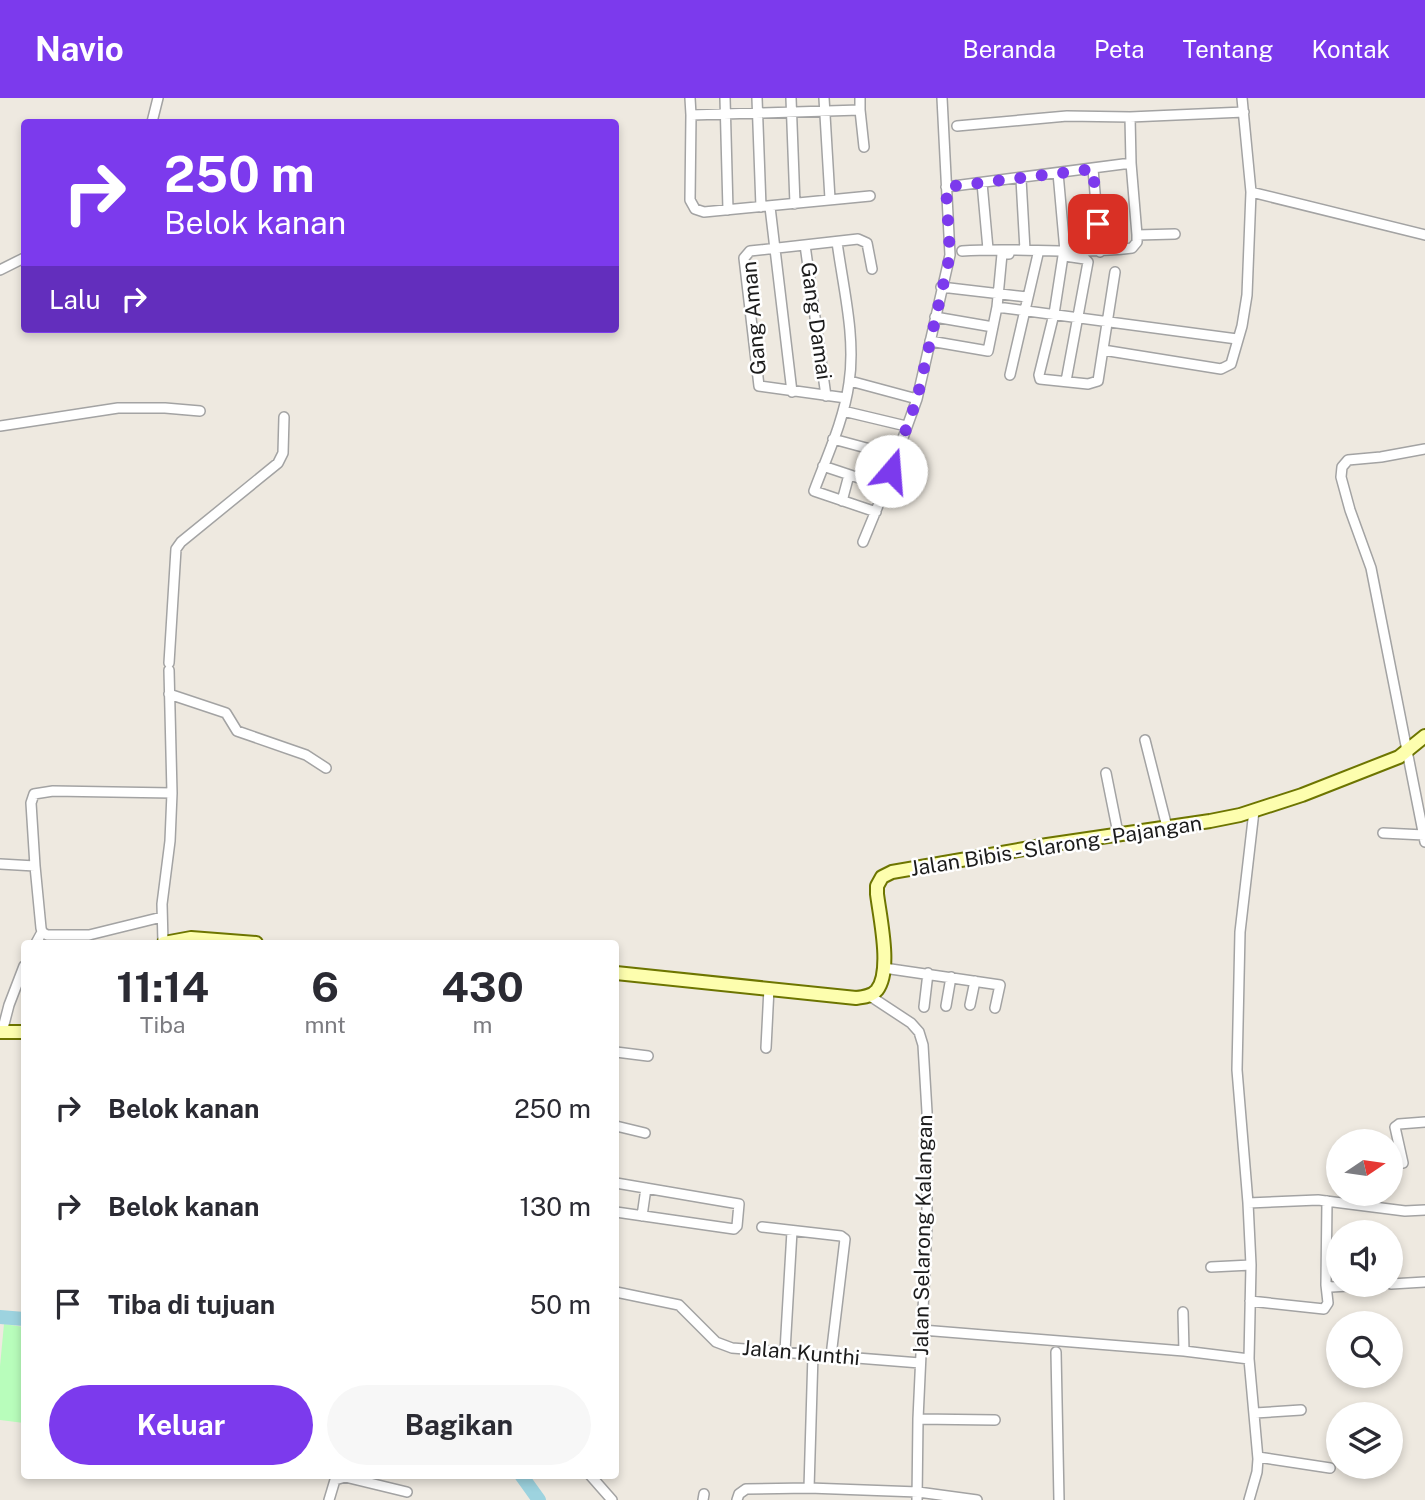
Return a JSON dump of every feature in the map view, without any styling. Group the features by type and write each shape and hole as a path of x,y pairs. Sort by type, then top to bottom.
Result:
{"main road":[{"name":"Jalan Bibis - Slarong - Pajangan","path":"884,968 877,894 879,882 886,875 921,866 1118,833 1210,821 1254,810 1351,776 1408,751 1425,736"},
{"path":"178,940 191,937 224,940"},
{"path":"619,973 856,998 870,996 876,991 884,968"},
{"path":"1,1032 21,1032"}],"street":[{"path":"153,119 158,98"},
{"path":"690,98 692,205 695,209 704,212 870,196"},
{"path":"724,98 728,210"},
{"path":"757,98 766,207 774,248 792,392 846,398"},
{"path":"791,98 795,204"},
{"path":"824,98 830,199"},
{"path":"860,98 864,147"},
{"path":"863,542 917,399 951,250 942,98"},
{"path":"1103,350 1221,369 1231,365 1247,295 1251,192 1242,98"},
{"path":"691,116 860,110"},
{"path":"957,126 1067,116 1130,117 1244,112"},
{"path":"930,341 986,351 989,348 997,307 1002,254 1100,252 1132,248 1137,242 1137,235 1130,117"},
{"path":"946,187 1131,163"},
{"path":"1093,169 1100,252"},
{"path":"1058,173 1064,253 1054,314 1039,377 1094,384 1099,377 1115,272"},
{"path":"1021,178 1025,250"},
{"path":"982,183 988,250"},
{"path":"1251,192 1425,235"},
{"path":"1137,235 1175,234"},
{"path":"774,248 864,240 867,243 872,270"},
{"path":"837,242 851,345 850,381 843,411 814,491 876,512"},
{"name":"Gang Damai","path":"805,245 826,396"},
{"name":"Gang Aman","path":"774,248 750,251 744,258 759,386 792,392"},
{"path":"962,251 1025,250 1064,253 1086,259 1088,262 1066,381"},
{"path":"1010,375 1038,254"},
{"path":"0,270 21,260"},
{"path":"942,286 1027,297"},
{"path":"997,307 1237,339"},
{"path":"935,317 993,327"},
{"path":"850,381 917,399"},
{"path":"0,426 118,408 200,411"},
{"path":"843,411 906,426"},
{"path":"164,940 162,917 172,793 169,666 176,550 181,542 278,463 283,453 284,417"},
{"path":"833,439 896,456"},
{"path":"1383,833 1424,835 1371,568 1350,510 1341,477 1342,467 1348,460 1425,449"},
{"path":"823,466 886,486"},
{"path":"842,501 849,475"},
{"path":"169,694 226,713 237,731 306,755 326,768"},
{"path":"1146,740 1167,827"},
{"path":"1106,772 1118,833"},
{"path":"38,940 42,932 31,803 34,794 53,791 172,793"},
{"path":"1249,1500 1258,1457 1249,1359 1251,1265 1248,1203 1237,1070 1240,932 1254,810"},
{"path":"0,864 35,866"},
{"path":"42,932 47,935 89,935 162,917"},
{"path":"884,968 999,985 995,1008"},
{"path":"1,1032 21,974"},
{"path":"923,1007 928,974"},
{"path":"946,1006 951,978"},
{"path":"970,1005 975,981"},
{"path":"766,1048 769,988"},
{"name":"Jalan Selarong Kalangan","path":"870,996 911,1023 919,1032 923,1045 927,1112 928,1224 920,1363 917,1496"},
{"path":"619,1052 648,1056"},
{"path":"1395,1129 1399,1124 1425,1122"},
{"path":"619,1127 645,1133"},
{"path":"619,1184 738,1202 737,1226 732,1228 619,1212"},
{"path":"642,1216 646,1188"},
{"path":"1248,1203 1326,1200"},
{"path":"1370,1206 1405,1211 1425,1210"},
{"path":"762,1227 841,1236 845,1239 831,1356"},
{"path":"785,1351 793,1231"},
{"path":"1211,1268 1251,1265"},
{"path":"1403,1283 1425,1282"},
{"name":"Jalan Kunthi","path":"619,1293 679,1305 709,1336 724,1346 920,1363"},
{"path":"1250,1301 1324,1309 1328,1303 1327,1297"},
{"path":"1183,1312 1184,1351"},
{"path":"922,1330 1184,1351 1249,1359"},
{"path":"1056,1352 1059,1500"},
{"path":"810,1488 813,1354"},
{"path":"1255,1413 1301,1410"},
{"path":"918,1419 995,1420"},
{"path":"1258,1457 1326,1467"},
{"path":"329,1500 333,1484 338,1479"},
{"path":"344,1479 407,1492"},
{"path":"594,1479 612,1500"},
{"path":"737,1500 739,1494 746,1489 810,1488 977,1500"}],"green space":[{"path":"4,1324 21,1327 21,1423 0,1420 0,1366"}],"waterway":[{"path":"0,1317 21,1319"},
{"path":"524,1479 539,1500"}],"route":[{"path":"891,471 917,399 951,250 946,187 1093,169 1098,224"}]}
